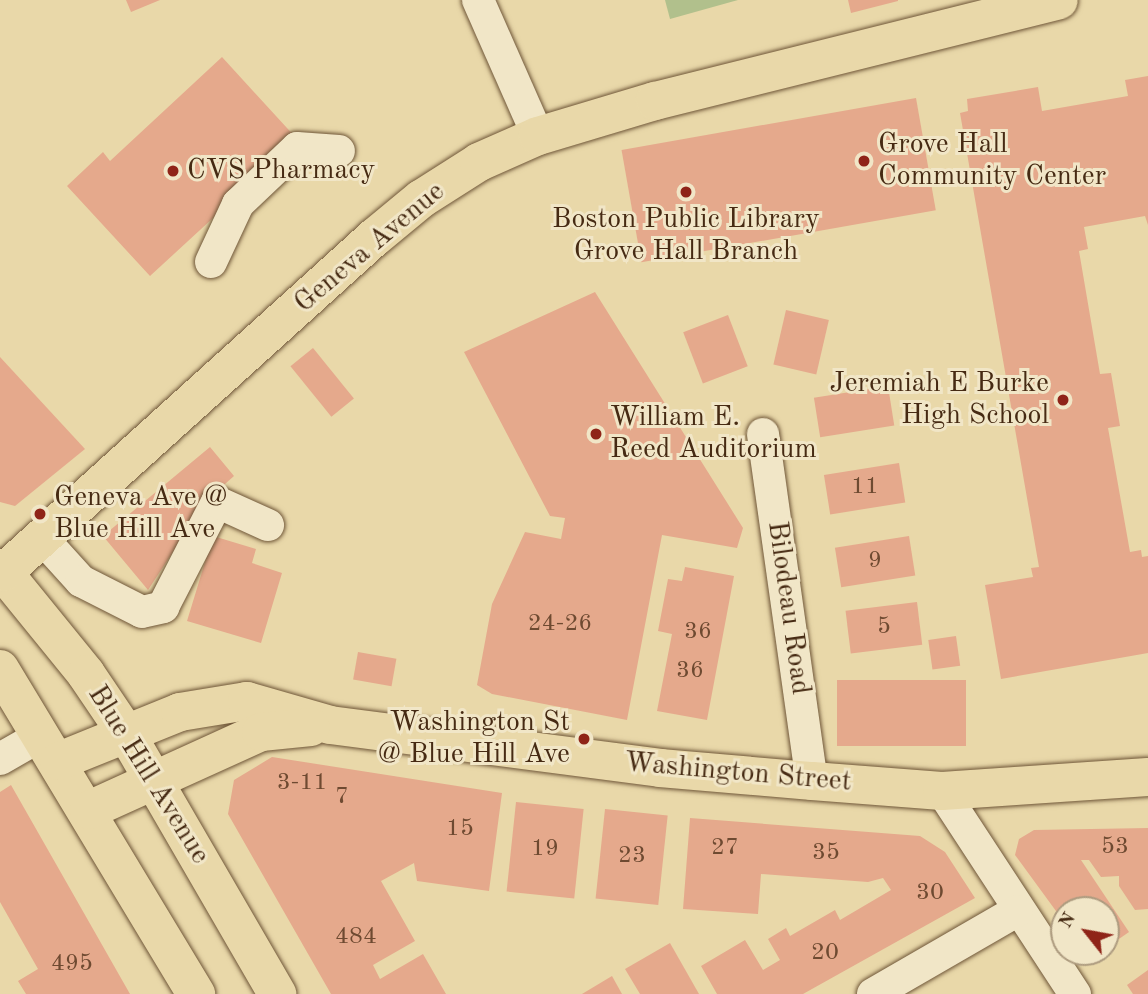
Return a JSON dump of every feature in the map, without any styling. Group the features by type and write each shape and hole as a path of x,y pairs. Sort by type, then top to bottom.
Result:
{"main road":[{"name":"Geneva Avenue","path":"2,570 42,538 421,199 479,162 538,136 655,101 1059,0"},
{"name":"Blue Hill Avenue","path":"2,570 126,733 277,994"},
{"path":"0,669 89,810 196,994"},
{"name":"Washington Street","path":"51,748 126,733 180,712 247,701 330,725 660,768 812,781 942,791 1148,777"},
{"name":"Washington Street","path":"89,810 261,732 330,725"}],"street":[{"path":"478,0 538,136"},
{"path":"211,262 238,204 298,148 339,150"},
{"name":"Bilodeau Road","path":"764,434 812,781"},
{"path":"42,538 81,581 142,612 163,607 217,502 268,525"},
{"path":"0,759 51,748"},
{"path":"942,791 1017,911 1075,994"},
{"path":"873,994 1017,911"}],"green space":[{"path":"665,0 738,0 670,19"}],"building":[{"path":"126,0 160,0 131,12"},
{"path":"848,0 898,0 898,1 851,13"},
{"name":"CVS Pharmacy","path":"222,57 298,140 150,276 67,186 103,152 110,161"},
{"name":"Jeremiah E Burke High School","path":"1148,76 1148,225 1145,216 1084,227 1088,249 1079,251 1100,374 1111,373 1120,426 1108,428 1130,552 1141,550 1142,557 1148,556 1148,653 1001,679 985,585 1033,577 1031,568 1039,567 960,113 968,111 967,99 1038,87 1042,111 1128,96 1125,80"},
{"path":"916,98 936,210 641,262 622,150"},
{"name":"William E. Reed Auditorium","path":"595,292 743,528 737,548 662,535 627,720 492,694 477,685 492,604 525,532 561,539 565,518 550,516 464,352"},
{"path":"786,310 829,320 816,374 773,365"},
{"path":"728,315 748,366 703,384 683,332"},
{"path":"313,348 354,399 331,417 290,366"},
{"path":"0,357 85,449 15,506 0,502"},
{"path":"888,386 894,426 820,437 814,398"},
{"path":"210,447 234,476 207,500 148,590 103,536"},
{"path":"899,463 905,503 830,514 824,475"},
{"path":"213,536 256,549 252,563 282,573 261,643 187,621"},
{"path":"909,536 915,576 841,587 835,548"},
{"path":"685,567 734,576 707,720 657,711 672,634 658,631 668,579 682,581"},
{"path":"917,602 922,645 851,653 846,611"},
{"path":"956,636 960,666 932,670 928,640"},
{"path":"358,652 396,659 392,686 353,680"},
{"path":"837,680 966,680 966,746 837,746"},
{"path":"272,757 502,793 489,891 417,881 414,863 381,881 415,941 373,965 380,979 423,954 446,994 331,994 228,814 234,780"},
{"path":"11,785 130,994 26,994 18,981 38,969 0,902 0,792"},
{"path":"516,802 584,809 574,899 507,892"},
{"path":"605,809 668,816 658,905 596,899"},
{"path":"690,818 920,836 945,852 975,898 803,994 717,994 701,966 745,940 763,970 780,960 768,939 786,928 790,936 835,910 840,920 891,890 883,878 868,882 761,874 758,914 683,909"},
{"path":"1148,828 1148,909 1135,910 1119,886 1119,876 1101,877 1089,860 1081,860 1105,896 1050,896 1050,903 1015,855 1019,839 1034,830"},
{"path":"1120,918 1129,932 1120,938"},
{"path":"670,943 699,994 640,994 625,969"},
{"path":"1148,970 1148,994 1133,994 1127,985"},
{"path":"612,976 622,994 582,994"}],"place":[{"name":"Grove Hall Community Center","path":"864,161"},
{"name":"CVS Pharmacy","path":"173,171"},
{"name":"Boston Public Library Grove Hall Branch","path":"686,192"},
{"name":"Jeremiah E Burke High School","path":"1063,400"},
{"name":"William E. Reed Auditorium","path":"596,434"},
{"name":"Geneva Ave @ Blue Hill Ave","path":"40,514"},
{"name":"Washington St @ Blue Hill Ave","path":"584,739"}]}
